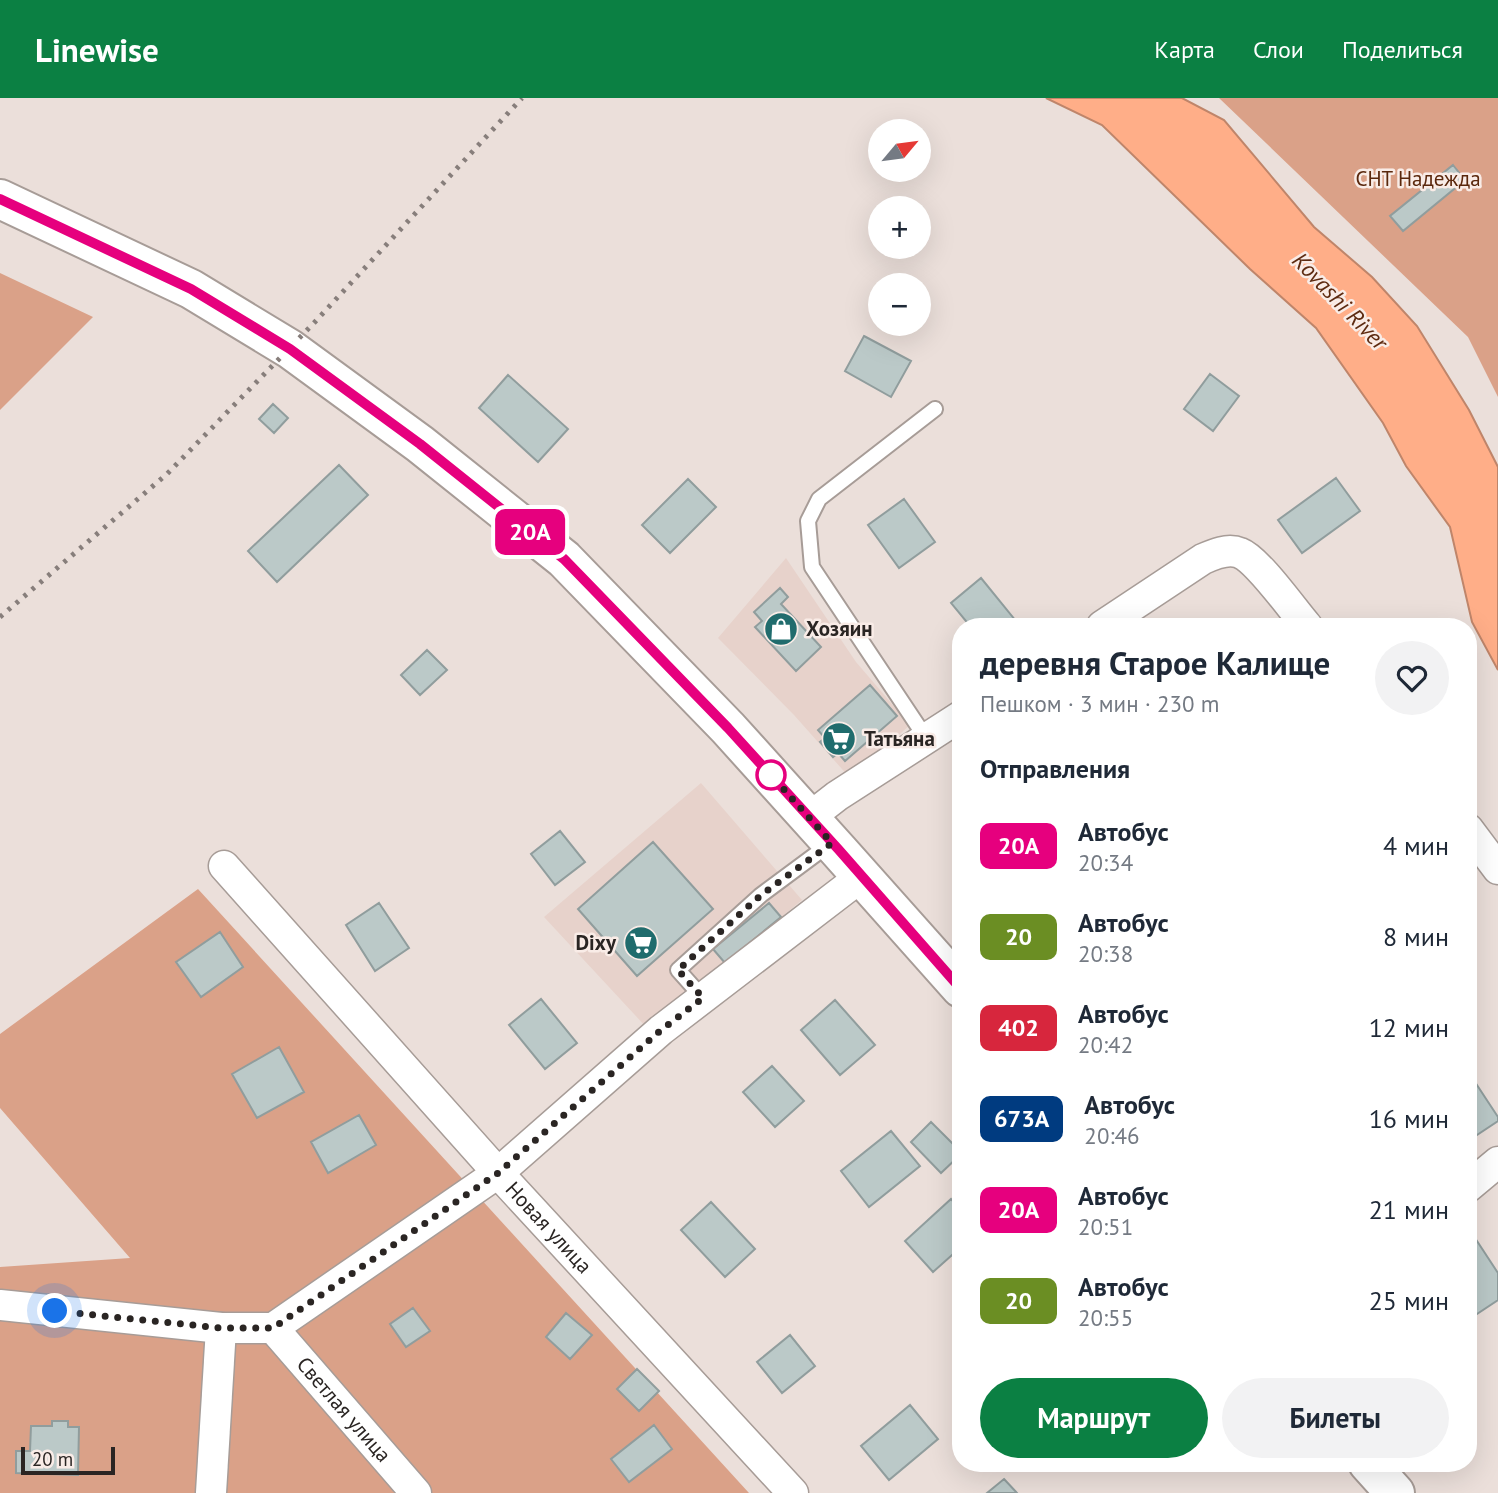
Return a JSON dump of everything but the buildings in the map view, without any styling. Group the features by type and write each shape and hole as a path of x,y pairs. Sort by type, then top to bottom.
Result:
{"main road":[{"path":"0,199 191,289 290,349 420,444 564,559 728,728 952,979"},
{"path":"1376,1472 1395,1493"}],"street":[{"path":"1114,618 1203,559 1219,552 1239,552 1255,564 1300,618"},
{"path":"821,830 837,796 952,722"},
{"path":"1477,841 1498,869"},
{"name":"Новая улица","path":"224,866 498,1173 793,1493"},
{"path":"0,1305 221,1328 273,1328 498,1173 661,1030 862,876"},
{"path":"1477,1180 1498,1162"},
{"path":"211,1493 221,1328"},
{"name":"Светлая улица","path":"273,1328 416,1493"}],"lane":[{"path":"926,738 812,567 808,521 819,499 935,410"},
{"path":"703,998 678,970 761,895 821,830"}],"shaded area":[{"path":"786,558 856,662 910,725 850,778 794,715 718,638"},
{"path":"701,783 802,900 647,1028 544,917"}],"green space":[{"name":"СНТ Надежда","path":"1219,98 1498,98 1498,397 1468,337"},
{"path":"0,273 93,317 0,410"},
{"path":"198,889 749,1493 0,1493 0,1267 130,1258 0,1108 0,1034"}],"water":[{"name":"Kovashi River","path":"1046,98 1182,98 1224,120 1314,227 1372,277 1417,326 1469,410 1498,467 1498,670 1477,631 1477,618 1471,618 1450,527 1406,466 1383,423 1316,328 1250,269 1102,125"}],"railway":[{"path":"0,617 167,474 313,324 522,98"}],"bus line":[{"name":"20А","path":"0,199 191,289 290,349 420,444 564,559 728,728 952,979"}],"place":[{"name":"Хозяин","path":"781,629"},
{"name":"Татьяна","path":"839,739"},
{"name":"Dixy","path":"641,943"}],"route":[{"path":"55,1311 221,1328 273,1328 498,1173 661,1030 703,998 678,970 761,895 832,843 771,775"}]}
